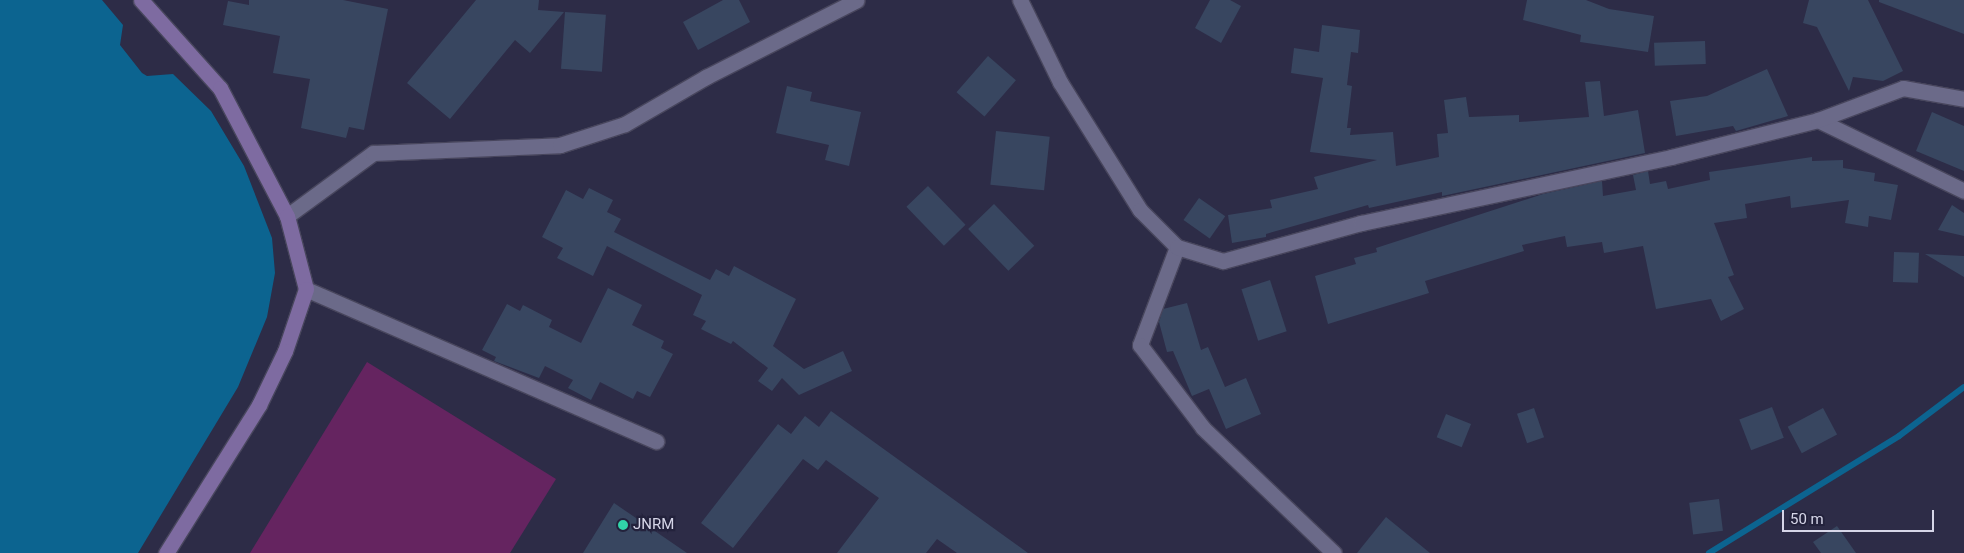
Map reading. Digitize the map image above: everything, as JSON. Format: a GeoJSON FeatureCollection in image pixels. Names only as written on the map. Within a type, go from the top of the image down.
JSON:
{"type":"FeatureCollection","features":[{"type":"Feature","properties":{"kind":"main road"},"geometry":{"type":"LineString","coordinates":[[142,0],[220,88],[287,216],[306,289],[285,351],[259,404],[166,553]]}},
{"type":"Feature","properties":{"kind":"street"},"geometry":{"type":"LineString","coordinates":[[287,216],[373,153],[560,145],[625,124],[706,77],[858,0]]}},
{"type":"Feature","properties":{"kind":"street"},"geometry":{"type":"LineString","coordinates":[[1020,0],[1060,82],[1140,210],[1177,247],[1223,261],[1361,223],[1671,157],[1818,120],[1903,88],[1964,99]]}},
{"type":"Feature","properties":{"kind":"street"},"geometry":{"type":"LineString","coordinates":[[1818,120],[1964,191]]}},
{"type":"Feature","properties":{"kind":"street"},"geometry":{"type":"LineString","coordinates":[[1177,247],[1140,345],[1203,428],[1334,553]]}},
{"type":"Feature","properties":{"kind":"street"},"geometry":{"type":"LineString","coordinates":[[306,289],[656,440]]}},
{"type":"Feature","properties":{"kind":"shaded area"},"geometry":{"type":"Polygon","coordinates":[[[367,362],[556,479],[510,553],[250,553],[367,362]]]}},
{"type":"Feature","properties":{"kind":"water"},"geometry":{"type":"Polygon","coordinates":[[[0,0],[102,0],[123,25],[120,45],[142,73],[147,76],[173,74],[211,111],[244,166],[272,238],[275,273],[267,317],[238,387],[138,553],[0,553],[0,0]]]}},
{"type":"Feature","properties":{"kind":"building"},"geometry":{"type":"Polygon","coordinates":[[[249,0],[343,0],[388,9],[364,130],[349,127],[346,138],[301,128],[310,79],[273,73],[280,36],[223,25],[228,1],[249,5],[249,0]]]}},
{"type":"Feature","properties":{"kind":"building"},"geometry":{"type":"Polygon","coordinates":[[[476,0],[539,0],[538,10],[564,12],[530,53],[515,40],[450,119],[407,83],[476,0]]]}},
{"type":"Feature","properties":{"kind":"building"},"geometry":{"type":"Polygon","coordinates":[[[723,0],[739,0],[750,22],[698,50],[683,22],[723,0]]]}},
{"type":"Feature","properties":{"kind":"building"},"geometry":{"type":"Polygon","coordinates":[[[1210,0],[1230,0],[1241,6],[1221,43],[1195,28],[1210,0]]]}},
{"type":"Feature","properties":{"kind":"building"},"geometry":{"type":"Polygon","coordinates":[[[1527,0],[1586,0],[1609,9],[1654,16],[1648,52],[1580,42],[1581,35],[1523,20],[1527,0]]]}},
{"type":"Feature","properties":{"kind":"building"},"geometry":{"type":"Polygon","coordinates":[[[1809,0],[1868,0],[1903,71],[1883,81],[1853,77],[1849,91],[1817,27],[1803,23],[1809,0]]]}},
{"type":"Feature","properties":{"kind":"building"},"geometry":{"type":"Polygon","coordinates":[[[1879,0],[1964,0],[1964,34],[1879,2],[1879,0]]]}},
{"type":"Feature","properties":{"kind":"building"},"geometry":{"type":"Polygon","coordinates":[[[565,12],[606,15],[602,72],[561,69],[565,12]]]}},
{"type":"Feature","properties":{"kind":"building"},"geometry":{"type":"Polygon","coordinates":[[[1322,25],[1360,30],[1358,53],[1351,52],[1347,85],[1352,86],[1347,128],[1351,128],[1350,135],[1393,132],[1396,166],[1439,157],[1437,134],[1448,133],[1444,100],[1466,97],[1469,117],[1519,115],[1519,122],[1589,117],[1585,82],[1600,81],[1604,116],[1638,110],[1645,153],[1442,196],[1442,192],[1369,208],[1368,205],[1266,234],[1266,237],[1232,243],[1228,215],[1272,208],[1270,200],[1318,189],[1314,177],[1377,160],[1310,152],[1323,78],[1291,73],[1294,48],[1319,52],[1322,25]]]}},
{"type":"Feature","properties":{"kind":"building"},"geometry":{"type":"Polygon","coordinates":[[[1705,41],[1706,64],[1655,66],[1654,43],[1705,41]]]}},
{"type":"Feature","properties":{"kind":"building"},"geometry":{"type":"Polygon","coordinates":[[[988,56],[1016,80],[984,117],[957,92],[988,56]]]}},
{"type":"Feature","properties":{"kind":"building"},"geometry":{"type":"Polygon","coordinates":[[[1767,69],[1788,116],[1736,131],[1733,126],[1676,136],[1670,101],[1707,96],[1767,69]]]}},
{"type":"Feature","properties":{"kind":"building"},"geometry":{"type":"Polygon","coordinates":[[[787,86],[812,92],[810,101],[861,112],[849,166],[825,160],[829,145],[776,133],[787,86]]]}},
{"type":"Feature","properties":{"kind":"building"},"geometry":{"type":"Polygon","coordinates":[[[1932,112],[1964,126],[1964,171],[1916,151],[1932,112]]]}},
{"type":"Feature","properties":{"kind":"building"},"geometry":{"type":"Polygon","coordinates":[[[996,131],[1050,137],[1044,190],[990,185],[996,131]]]}},
{"type":"Feature","properties":{"kind":"building"},"geometry":{"type":"Polygon","coordinates":[[[1812,157],[1812,161],[1843,160],[1843,168],[1875,173],[1874,181],[1898,185],[1891,220],[1869,216],[1868,227],[1845,223],[1849,200],[1791,208],[1790,196],[1745,204],[1747,218],[1714,223],[1734,275],[1728,277],[1744,309],[1721,321],[1711,299],[1656,309],[1643,246],[1604,253],[1602,242],[1567,247],[1565,236],[1522,245],[1524,251],[1425,281],[1429,293],[1328,324],[1315,276],[1356,264],[1354,258],[1377,252],[1376,248],[1543,194],[1602,181],[1603,196],[1636,190],[1633,175],[1648,171],[1650,184],[1666,181],[1668,189],[1710,180],[1709,172],[1812,157]]]}},
{"type":"Feature","properties":{"kind":"building"},"geometry":{"type":"Polygon","coordinates":[[[928,186],[966,225],[944,246],[906,207],[928,186]]]}},
{"type":"Feature","properties":{"kind":"building"},"geometry":{"type":"Polygon","coordinates":[[[589,188],[613,200],[607,212],[621,219],[614,232],[710,280],[716,269],[729,276],[734,266],[796,299],[773,346],[804,369],[843,351],[852,371],[799,395],[782,378],[772,391],[758,381],[768,368],[733,341],[731,344],[701,329],[706,321],[693,315],[702,295],[607,246],[593,276],[557,258],[563,248],[542,237],[566,190],[583,199],[589,188]]]}},
{"type":"Feature","properties":{"kind":"building"},"geometry":{"type":"Polygon","coordinates":[[[1199,198],[1225,216],[1210,238],[1184,220],[1199,198]]]}},
{"type":"Feature","properties":{"kind":"building"},"geometry":{"type":"Polygon","coordinates":[[[994,204],[1034,246],[1008,271],[968,229],[994,204]]]}},
{"type":"Feature","properties":{"kind":"building"},"geometry":{"type":"Polygon","coordinates":[[[1952,205],[1964,213],[1964,236],[1938,230],[1952,205]]]}},
{"type":"Feature","properties":{"kind":"building"},"geometry":{"type":"Polygon","coordinates":[[[1894,252],[1919,253],[1918,283],[1893,282],[1894,252]]]}},
{"type":"Feature","properties":{"kind":"building"},"geometry":{"type":"Polygon","coordinates":[[[1925,254],[1964,256],[1964,277],[1925,254]]]}},
{"type":"Feature","properties":{"kind":"building"},"geometry":{"type":"Polygon","coordinates":[[[1270,280],[1287,331],[1258,341],[1241,289],[1270,280]]]}},
{"type":"Feature","properties":{"kind":"building"},"geometry":{"type":"Polygon","coordinates":[[[608,288],[642,305],[632,325],[664,341],[661,348],[673,354],[650,397],[637,391],[633,399],[600,382],[591,400],[568,388],[573,380],[545,366],[539,378],[494,361],[496,357],[482,350],[507,304],[520,311],[523,305],[552,320],[549,327],[581,343],[608,288]]]}},
{"type":"Feature","properties":{"kind":"building"},"geometry":{"type":"Polygon","coordinates":[[[1187,303],[1201,350],[1208,347],[1225,387],[1246,378],[1261,414],[1226,429],[1209,389],[1192,396],[1173,351],[1167,352],[1159,322],[1163,309],[1187,303]]]}},
{"type":"Feature","properties":{"kind":"building"},"geometry":{"type":"Polygon","coordinates":[[[1772,407],[1784,438],[1751,450],[1739,420],[1772,407]]]}},
{"type":"Feature","properties":{"kind":"building"},"geometry":{"type":"Polygon","coordinates":[[[1534,408],[1544,437],[1527,443],[1517,414],[1534,408]]]}},
{"type":"Feature","properties":{"kind":"building"},"geometry":{"type":"Polygon","coordinates":[[[1823,408],[1837,434],[1802,453],[1788,427],[1823,408]]]}},
{"type":"Feature","properties":{"kind":"building"},"geometry":{"type":"Polygon","coordinates":[[[831,411],[1028,553],[957,553],[937,539],[926,553],[837,553],[879,498],[826,460],[818,470],[803,459],[733,548],[701,523],[778,424],[791,434],[805,416],[819,427],[831,411]]]}},
{"type":"Feature","properties":{"kind":"building"},"geometry":{"type":"Polygon","coordinates":[[[1446,414],[1471,424],[1462,447],[1437,437],[1446,414]]]}},
{"type":"Feature","properties":{"kind":"building"},"geometry":{"type":"Polygon","coordinates":[[[1719,499],[1723,531],[1693,534],[1689,503],[1719,499]]]}},
{"type":"Feature","properties":{"kind":"building","name":"JNRM"},"geometry":{"type":"Polygon","coordinates":[[[614,503],[687,553],[583,553],[614,503]]]}},
{"type":"Feature","properties":{"kind":"building"},"geometry":{"type":"Polygon","coordinates":[[[1386,517],[1430,553],[1357,553],[1386,517]]]}},
{"type":"Feature","properties":{"kind":"building"},"geometry":{"type":"Polygon","coordinates":[[[1837,526],[1856,553],[1821,553],[1813,542],[1837,526]]]}},
{"type":"Feature","properties":{"kind":"waterway"},"geometry":{"type":"LineString","coordinates":[[1709,553],[1899,436],[1964,387]]}},
{"type":"Feature","properties":{"kind":"place","name":"JNRM"},"geometry":{"type":"Point","coordinates":[623,525]}}]}
